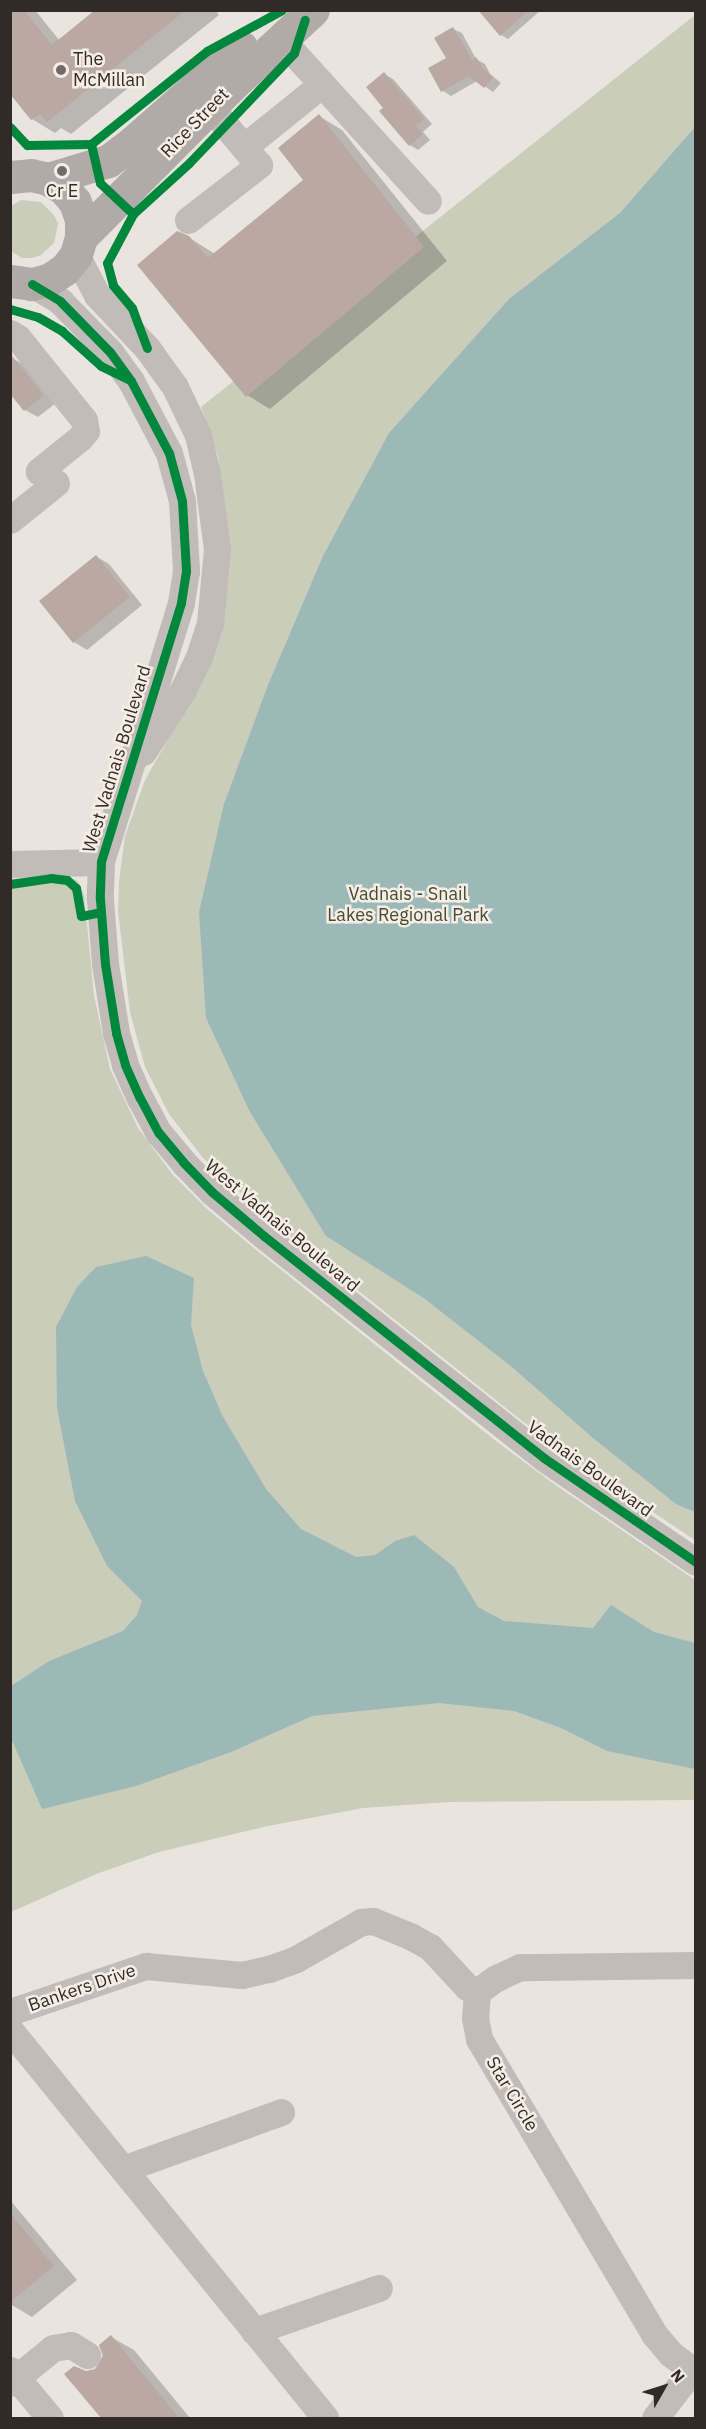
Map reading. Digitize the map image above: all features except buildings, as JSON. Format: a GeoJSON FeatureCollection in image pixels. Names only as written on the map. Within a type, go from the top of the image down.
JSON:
{"type":"FeatureCollection","features":[{"type":"Feature","properties":{"kind":"main road","name":"Rice Street"},"geometry":{"type":"LineString","coordinates":[[25,172],[94,166],[119,154],[284,25],[313,10]]}},
{"type":"Feature","properties":{"kind":"main road","name":"Rice Street"},"geometry":{"type":"LineString","coordinates":[[17,283],[57,274],[78,246],[284,25]]}},
{"type":"Feature","properties":{"kind":"main road"},"geometry":{"type":"LineString","coordinates":[[25,172],[63,188],[75,202],[81,219],[78,246]]}},
{"type":"Feature","properties":{"kind":"street"},"geometry":{"type":"LineString","coordinates":[[284,25],[322,84],[428,201]]}},
{"type":"Feature","properties":{"kind":"street"},"geometry":{"type":"LineString","coordinates":[[244,147],[322,84]]}},
{"type":"Feature","properties":{"kind":"street"},"geometry":{"type":"LineString","coordinates":[[188,220],[259,165],[210,107]]}},
{"type":"Feature","properties":{"kind":"street","name":"West Vadnais Boulevard"},"geometry":{"type":"LineString","coordinates":[[78,246],[97,295],[147,348],[180,396],[198,435],[210,495],[217,549],[210,623],[198,659],[183,690],[129,773]]}},
{"type":"Feature","properties":{"kind":"street","name":"West Vadnais Boulevard"},"geometry":{"type":"LineString","coordinates":[[17,283],[60,301],[98,339],[131,381],[169,453],[182,501],[186,571],[181,603],[101,862],[100,899],[105,964],[116,1033],[125,1065],[159,1133],[212,1192],[468,1400]]}},
{"type":"Feature","properties":{"kind":"street"},"geometry":{"type":"LineString","coordinates":[[10,333],[18,338],[84,420],[86,431],[10,520]]}},
{"type":"Feature","properties":{"kind":"street"},"geometry":{"type":"LineString","coordinates":[[11,860],[101,862]]}},
{"type":"Feature","properties":{"kind":"street","name":"Vadnais Boulevard"},"geometry":{"type":"LineString","coordinates":[[468,1400],[606,1502],[696,1562]]}},
{"type":"Feature","properties":{"kind":"street","name":"Bankers Drive"},"geometry":{"type":"LineString","coordinates":[[10,2012],[146,1966],[242,1975],[269,1969],[296,1959],[361,1922],[410,1935],[430,1947],[467,1987],[477,1992]]}},
{"type":"Feature","properties":{"kind":"street"},"geometry":{"type":"LineString","coordinates":[[477,1992],[496,1978],[520,1967],[696,1965]]}},
{"type":"Feature","properties":{"kind":"street","name":"Star Circle"},"geometry":{"type":"LineString","coordinates":[[477,1992],[475,2018],[478,2038],[654,2334],[671,2354],[693,2372]]}},
{"type":"Feature","properties":{"kind":"street","name":"Bankers Drive"},"geometry":{"type":"LineString","coordinates":[[10,2030],[324,2418]]}},
{"type":"Feature","properties":{"kind":"street"},"geometry":{"type":"LineString","coordinates":[[123,2169],[281,2112]]}},
{"type":"Feature","properties":{"kind":"street"},"geometry":{"type":"LineString","coordinates":[[254,2331],[379,2288]]}},
{"type":"Feature","properties":{"kind":"street"},"geometry":{"type":"LineString","coordinates":[[50,2418],[13,2377],[53,2348],[71,2345],[87,2355]]}},
{"type":"Feature","properties":{"kind":"street"},"geometry":{"type":"LineString","coordinates":[[655,2418],[693,2372]]}},
{"type":"Feature","properties":{"kind":"green space","name":"Vadnais - Snail Lakes Regional Park"},"geometry":{"type":"Polygon","coordinates":[[[695,15],[695,1540],[600,1477],[521,1420],[277,1226],[203,1158],[169,1114],[145,1067],[130,1012],[118,911],[125,836],[145,780],[182,715],[228,538],[218,456],[201,407],[695,15]]]}},
{"type":"Feature","properties":{"kind":"green space"},"geometry":{"type":"Polygon","coordinates":[[[21,200],[41,202],[54,215],[58,224],[54,243],[41,255],[32,258],[22,258],[11,251],[11,206],[21,200]]]}},
{"type":"Feature","properties":{"kind":"green space"},"geometry":{"type":"Polygon","coordinates":[[[68,876],[78,881],[84,895],[94,995],[110,1069],[138,1128],[172,1174],[206,1208],[255,1249],[496,1441],[554,1484],[695,1580],[695,1800],[449,1802],[363,1808],[268,1826],[159,1852],[96,1874],[11,1912],[11,879],[68,876]]]}},
{"type":"Feature","properties":{"kind":"water","name":"Vadnais - Snail Lakes Regional Park"},"geometry":{"type":"Polygon","coordinates":[[[695,127],[695,1512],[676,1504],[593,1438],[512,1367],[425,1299],[326,1236],[250,1112],[206,1018],[199,912],[224,804],[268,685],[323,556],[389,433],[509,299],[620,213],[695,127]]]}},
{"type":"Feature","properties":{"kind":"water"},"geometry":{"type":"Polygon","coordinates":[[[146,1256],[194,1278],[191,1325],[203,1371],[222,1415],[266,1489],[301,1529],[356,1557],[375,1555],[395,1541],[414,1535],[454,1567],[478,1607],[504,1621],[593,1628],[611,1605],[654,1632],[695,1643],[695,1769],[607,1751],[561,1728],[514,1711],[439,1703],[312,1716],[231,1752],[136,1786],[42,1809],[11,1738],[11,1686],[49,1661],[123,1631],[137,1615],[142,1601],[107,1566],[75,1501],[57,1408],[56,1327],[77,1287],[96,1267],[146,1256]]]}},
{"type":"Feature","properties":{"kind":"cycle path"},"geometry":{"type":"LineString","coordinates":[[10,127],[27,145],[91,144],[207,51],[282,10]]}},
{"type":"Feature","properties":{"kind":"cycle path"},"geometry":{"type":"LineString","coordinates":[[147,348],[132,308],[113,285],[107,263],[133,214],[189,163],[294,53],[305,20]]}},
{"type":"Feature","properties":{"kind":"cycle path"},"geometry":{"type":"LineString","coordinates":[[91,144],[100,183],[133,214]]}},
{"type":"Feature","properties":{"kind":"cycle path"},"geometry":{"type":"LineString","coordinates":[[32,284],[60,301],[110,352],[131,381],[169,453],[182,501],[186,571],[181,603],[101,862],[100,899],[105,964],[116,1033],[125,1065],[140,1098],[159,1133],[183,1162],[212,1192],[264,1236],[544,1458],[696,1562]]}},
{"type":"Feature","properties":{"kind":"cycle path"},"geometry":{"type":"LineString","coordinates":[[10,309],[38,317],[62,331],[101,366],[130,380]]}},
{"type":"Feature","properties":{"kind":"cycle path"},"geometry":{"type":"LineString","coordinates":[[10,884],[51,878],[67,880],[76,888],[81,916],[101,912]]}},
{"type":"Feature","properties":{"kind":"place","name":"The McMillan"},"geometry":{"type":"Point","coordinates":[61,70]}},
{"type":"Feature","properties":{"kind":"place","name":"Cr E"},"geometry":{"type":"Point","coordinates":[62,171]}}]}
